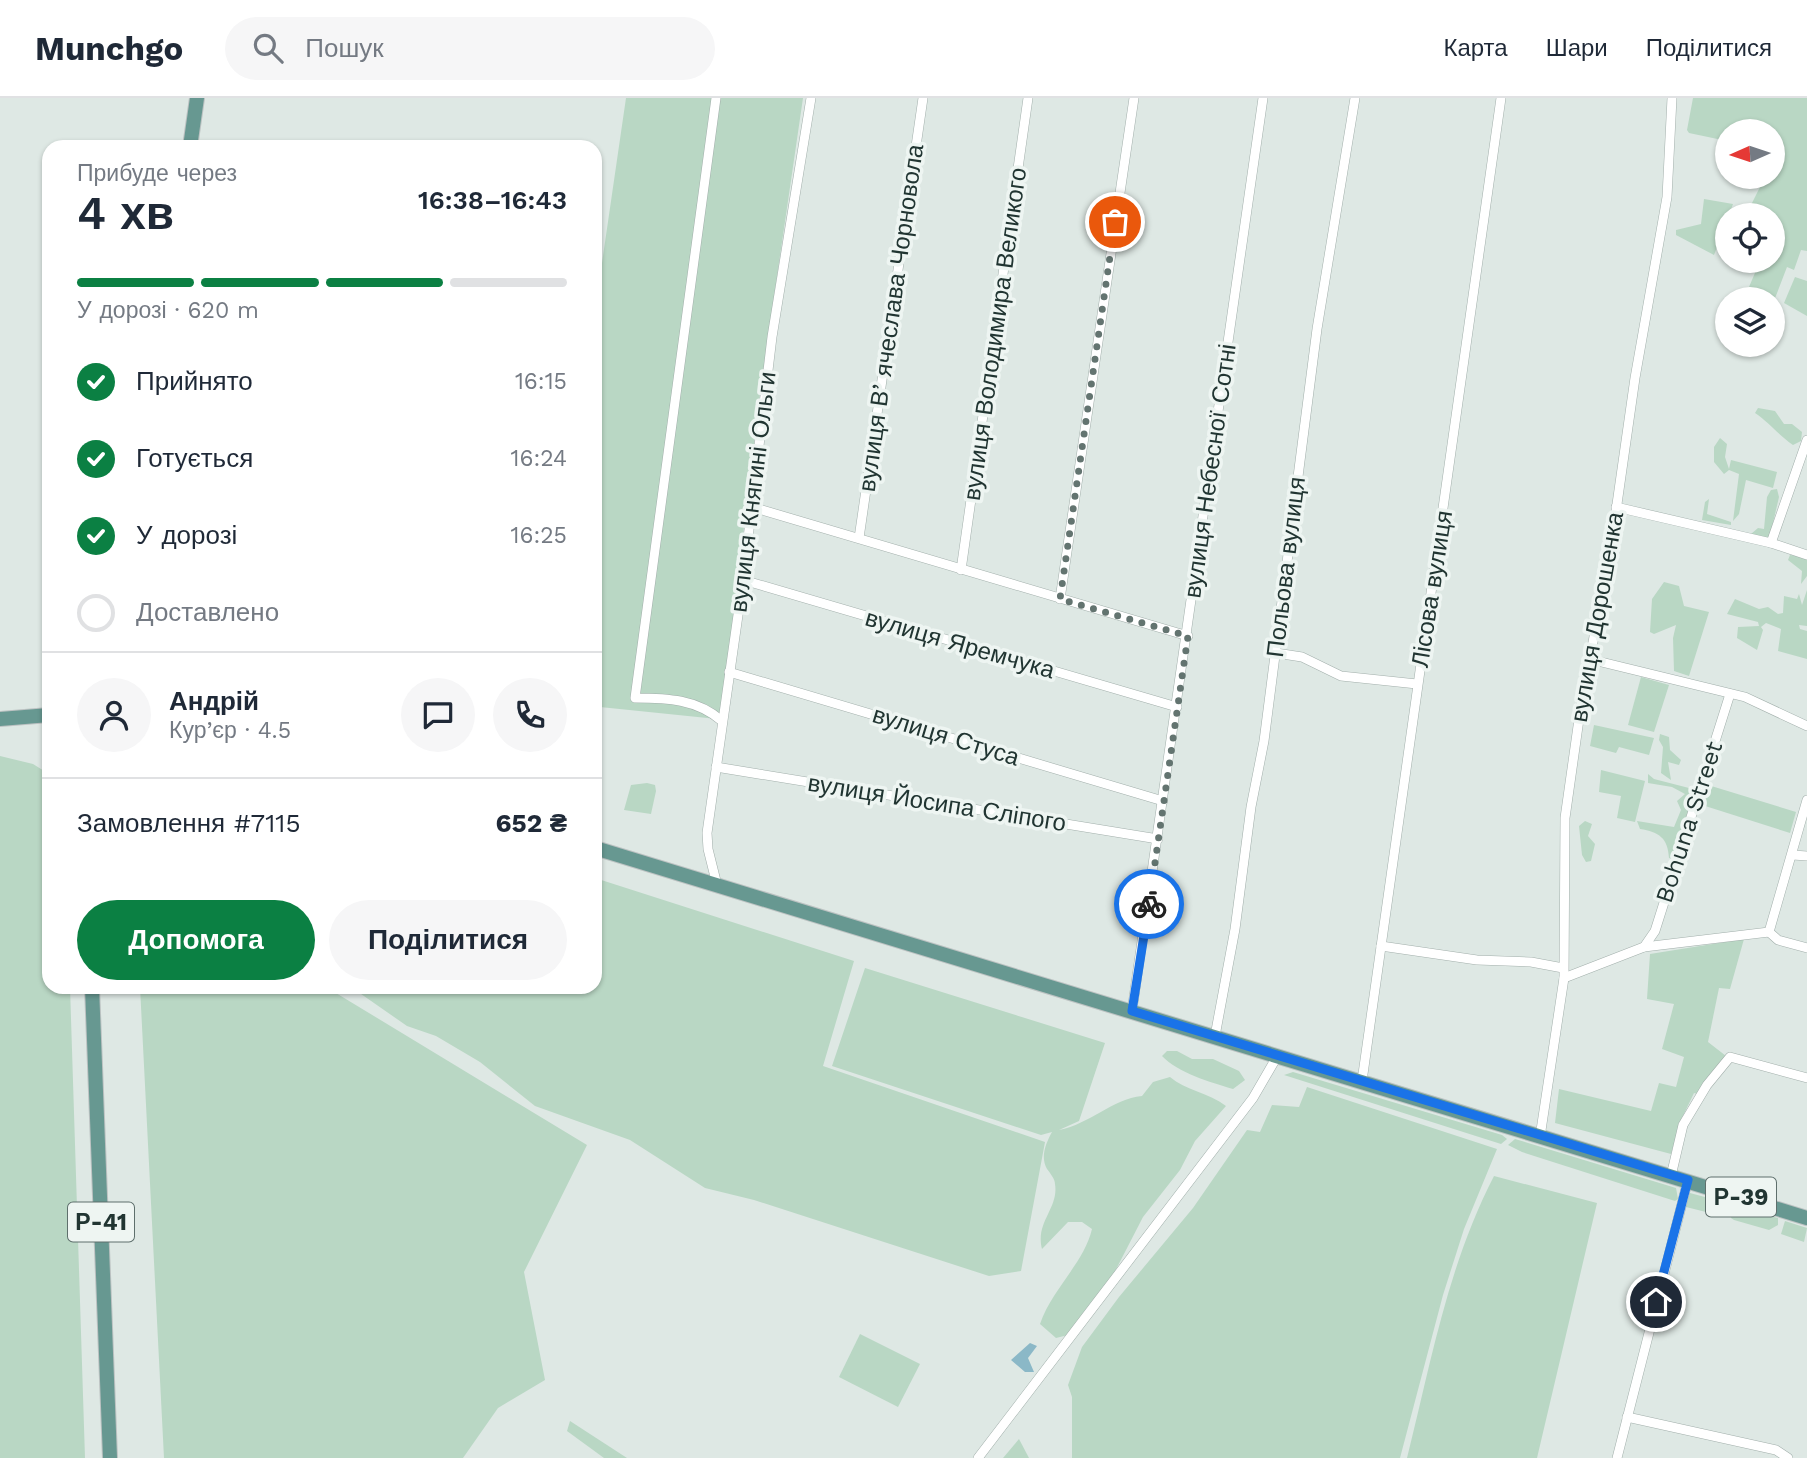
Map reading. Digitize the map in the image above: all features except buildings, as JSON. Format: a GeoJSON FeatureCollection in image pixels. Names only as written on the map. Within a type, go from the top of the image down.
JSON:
{"type":"FeatureCollection","features":[{"type":"Feature","properties":{"kind":"main road"},"geometry":{"type":"LineString","coordinates":[[191,140],[197,98]]}},
{"type":"Feature","properties":{"kind":"main road"},"geometry":{"type":"LineString","coordinates":[[0,719],[42,716]]}},
{"type":"Feature","properties":{"kind":"main road","name":"Р-39"},"geometry":{"type":"LineString","coordinates":[[602,850],[1807,1218]]}},
{"type":"Feature","properties":{"kind":"main road","name":"Р-41"},"geometry":{"type":"LineString","coordinates":[[92,994],[110,1458]]}},
{"type":"Feature","properties":{"kind":"street"},"geometry":{"type":"LineString","coordinates":[[716,98],[635,698],[689,702],[708,709],[722,720]]}},
{"type":"Feature","properties":{"kind":"street","name":"вулиця Княгині Ольги"},"geometry":{"type":"LineString","coordinates":[[718,885],[708,849],[707,833],[743,580],[772,337],[811,98]]}},
{"type":"Feature","properties":{"kind":"street","name":"вулиця Вʼячеслава Чорновола"},"geometry":{"type":"LineString","coordinates":[[859,538],[923,98]]}},
{"type":"Feature","properties":{"kind":"street","name":"вулиця Володимира Великого"},"geometry":{"type":"LineString","coordinates":[[961,570],[1028,98]]}},
{"type":"Feature","properties":{"kind":"street"},"geometry":{"type":"LineString","coordinates":[[1060,599],[1133,98]]}},
{"type":"Feature","properties":{"kind":"street","name":"вулиця Небесної Сотні"},"geometry":{"type":"LineString","coordinates":[[1132,1011],[1188,636],[1263,98]]}},
{"type":"Feature","properties":{"kind":"street","name":"Польова вулиця"},"geometry":{"type":"LineString","coordinates":[[1215,1036],[1235,929],[1276,653],[1317,329],[1355,98]]}},
{"type":"Feature","properties":{"kind":"street","name":"Лісова вулиця"},"geometry":{"type":"LineString","coordinates":[[1362,1081],[1501,98]]}},
{"type":"Feature","properties":{"kind":"street","name":"вулиця Дорошенка"},"geometry":{"type":"LineString","coordinates":[[1540,1137],[1563,973],[1566,818],[1653,264],[1667,197],[1672,98]]}},
{"type":"Feature","properties":{"kind":"street"},"geometry":{"type":"LineString","coordinates":[[1771,543],[1807,440]]}},
{"type":"Feature","properties":{"kind":"street"},"geometry":{"type":"LineString","coordinates":[[752,507],[1188,636]]}},
{"type":"Feature","properties":{"kind":"street"},"geometry":{"type":"LineString","coordinates":[[1616,507],[1771,543],[1807,555]]}},
{"type":"Feature","properties":{"kind":"street","name":"вулиця Яремчука"},"geometry":{"type":"LineString","coordinates":[[743,580],[1177,707]]}},
{"type":"Feature","properties":{"kind":"street"},"geometry":{"type":"LineString","coordinates":[[1276,653],[1301,657],[1340,676],[1418,684]]}},
{"type":"Feature","properties":{"kind":"street"},"geometry":{"type":"LineString","coordinates":[[1589,659],[1707,685],[1745,697],[1807,726]]}},
{"type":"Feature","properties":{"kind":"street","name":"вулиця Стуса"},"geometry":{"type":"LineString","coordinates":[[729,671],[1163,801]]}},
{"type":"Feature","properties":{"kind":"street","name":"Bohuna Street"},"geometry":{"type":"LineString","coordinates":[[1644,947],[1654,931],[1730,694]]}},
{"type":"Feature","properties":{"kind":"street","name":"вулиця Йосипа Сліпого"},"geometry":{"type":"LineString","coordinates":[[716,767],[1158,839]]}},
{"type":"Feature","properties":{"kind":"street"},"geometry":{"type":"LineString","coordinates":[[1769,932],[1807,800]]}},
{"type":"Feature","properties":{"kind":"street"},"geometry":{"type":"LineString","coordinates":[[1793,855],[1807,856]]}},
{"type":"Feature","properties":{"kind":"street"},"geometry":{"type":"LineString","coordinates":[[1381,946],[1477,960],[1531,962],[1563,973],[1644,947],[1769,932],[1778,940],[1807,948]]}},
{"type":"Feature","properties":{"kind":"street"},"geometry":{"type":"LineString","coordinates":[[978,1458],[1123,1272],[1253,1098],[1278,1055]]}},
{"type":"Feature","properties":{"kind":"street"},"geometry":{"type":"LineString","coordinates":[[1617,1458],[1678,1177],[1676,1157],[1684,1125],[1694,1105],[1730,1057],[1807,1078]]}},
{"type":"Feature","properties":{"kind":"street"},"geometry":{"type":"LineString","coordinates":[[1627,1417],[1776,1450],[1788,1458]]}},
{"type":"Feature","properties":{"kind":"green space"},"geometry":{"type":"Polygon","coordinates":[[[626,98],[803,98],[760,393],[722,712],[717,719],[602,707],[602,263],[626,98]]]}},
{"type":"Feature","properties":{"kind":"green space"},"geometry":{"type":"Polygon","coordinates":[[[1693,98],[1807,98],[1807,251],[1801,250],[1794,270],[1787,267],[1785,272],[1785,203],[1752,203],[1759,189],[1785,189],[1785,119],[1715,119],[1715,138],[1689,133],[1687,130],[1693,98]]]}},
{"type":"Feature","properties":{"kind":"green space"},"geometry":{"type":"Polygon","coordinates":[[[1704,199],[1727,203],[1715,203],[1714,255],[1676,235],[1676,230],[1701,224],[1704,199]]]}},
{"type":"Feature","properties":{"kind":"green space"},"geometry":{"type":"Polygon","coordinates":[[[1755,273],[1785,273],[1779,287],[1749,287],[1755,273]]]}},
{"type":"Feature","properties":{"kind":"green space"},"geometry":{"type":"Polygon","coordinates":[[[1795,277],[1807,281],[1807,316],[1785,304],[1795,277]]]}},
{"type":"Feature","properties":{"kind":"green space"},"geometry":{"type":"Polygon","coordinates":[[[1758,408],[1775,411],[1784,424],[1792,424],[1802,432],[1801,441],[1793,445],[1787,441],[1755,413],[1758,408]]]}},
{"type":"Feature","properties":{"kind":"green space"},"geometry":{"type":"Polygon","coordinates":[[[1720,438],[1727,444],[1725,457],[1729,469],[1731,460],[1777,472],[1773,488],[1746,480],[1739,514],[1733,521],[1739,474],[1729,470],[1724,474],[1714,462],[1714,447],[1720,438]]]}},
{"type":"Feature","properties":{"kind":"green space"},"geometry":{"type":"Polygon","coordinates":[[[1777,489],[1779,497],[1770,536],[1764,539],[1751,534],[1758,528],[1764,529],[1767,497],[1771,490],[1777,489]]]}},
{"type":"Feature","properties":{"kind":"green space"},"geometry":{"type":"Polygon","coordinates":[[[1709,499],[1707,514],[1731,522],[1731,525],[1702,520],[1705,502],[1709,499]]]}},
{"type":"Feature","properties":{"kind":"green space"},"geometry":{"type":"Polygon","coordinates":[[[1790,555],[1807,557],[1807,576],[1801,584],[1802,571],[1788,560],[1790,555]]]}},
{"type":"Feature","properties":{"kind":"green space"},"geometry":{"type":"Polygon","coordinates":[[[1664,582],[1679,586],[1684,606],[1709,612],[1689,676],[1674,671],[1673,638],[1676,625],[1654,634],[1650,632],[1652,599],[1664,582]]]}},
{"type":"Feature","properties":{"kind":"green space"},"geometry":{"type":"Polygon","coordinates":[[[1807,590],[1807,626],[1799,625],[1800,629],[1807,631],[1807,659],[1778,651],[1781,629],[1766,623],[1761,627],[1763,630],[1757,650],[1737,638],[1738,627],[1759,626],[1758,622],[1727,614],[1735,599],[1759,609],[1768,607],[1778,614],[1783,613],[1784,596],[1797,599],[1799,594],[1802,605],[1807,590]]]}},
{"type":"Feature","properties":{"kind":"green space"},"geometry":{"type":"Polygon","coordinates":[[[1641,677],[1669,685],[1654,732],[1628,725],[1641,677]]]}},
{"type":"Feature","properties":{"kind":"green space"},"geometry":{"type":"Polygon","coordinates":[[[1594,725],[1654,738],[1649,755],[1619,747],[1616,753],[1590,746],[1594,725]]]}},
{"type":"Feature","properties":{"kind":"green space"},"geometry":{"type":"Polygon","coordinates":[[[1660,734],[1669,737],[1670,750],[1681,760],[1679,765],[1668,762],[1671,780],[1661,773],[1663,747],[1659,740],[1660,734]]]}},
{"type":"Feature","properties":{"kind":"green space"},"geometry":{"type":"Polygon","coordinates":[[[0,756],[33,764],[42,770],[42,994],[70,994],[85,1458],[0,1458],[0,756]]]}},
{"type":"Feature","properties":{"kind":"green space"},"geometry":{"type":"Polygon","coordinates":[[[1601,770],[1645,781],[1635,822],[1617,818],[1621,796],[1599,792],[1601,770]]]}},
{"type":"Feature","properties":{"kind":"green space"},"geometry":{"type":"Polygon","coordinates":[[[1648,774],[1654,779],[1689,788],[1693,793],[1684,831],[1673,859],[1669,858],[1667,845],[1661,837],[1640,829],[1637,821],[1674,827],[1681,810],[1677,801],[1685,794],[1672,787],[1648,783],[1648,774]]]}},
{"type":"Feature","properties":{"kind":"green space"},"geometry":{"type":"Polygon","coordinates":[[[631,785],[655,785],[656,791],[651,814],[624,810],[631,785]]]}},
{"type":"Feature","properties":{"kind":"green space"},"geometry":{"type":"Polygon","coordinates":[[[1708,785],[1796,812],[1790,833],[1702,805],[1708,785]]]}},
{"type":"Feature","properties":{"kind":"green space"},"geometry":{"type":"Polygon","coordinates":[[[1585,821],[1592,824],[1588,836],[1595,844],[1591,861],[1586,862],[1582,855],[1579,826],[1585,821]]]}},
{"type":"Feature","properties":{"kind":"green space"},"geometry":{"type":"Polygon","coordinates":[[[602,880],[854,961],[823,1066],[1045,1142],[1021,1271],[989,1276],[754,1200],[705,1188],[630,1140],[535,1106],[480,1062],[436,1036],[407,1026],[361,994],[602,994],[602,880]]]}},
{"type":"Feature","properties":{"kind":"green space"},"geometry":{"type":"Polygon","coordinates":[[[1744,939],[1730,989],[1719,988],[1708,1042],[1726,1056],[1697,1094],[1694,1093],[1681,1120],[1671,1154],[1555,1123],[1559,1089],[1651,1111],[1659,1083],[1676,1087],[1684,1057],[1662,1049],[1674,1004],[1647,999],[1650,954],[1744,939]]]}},
{"type":"Feature","properties":{"kind":"green space"},"geometry":{"type":"Polygon","coordinates":[[[865,968],[1105,1043],[1079,1121],[1059,1130],[1081,1123],[1121,1102],[1142,1096],[1153,1082],[1170,1077],[1226,1106],[1195,1141],[1180,1170],[1143,1217],[1109,1283],[1068,1335],[1056,1338],[1040,1324],[1052,1299],[1082,1253],[1092,1229],[1082,1222],[1068,1222],[1042,1249],[1042,1231],[1055,1193],[1054,1180],[1044,1160],[1046,1145],[1052,1132],[1041,1135],[832,1066],[865,968]]]}},
{"type":"Feature","properties":{"kind":"green space"},"geometry":{"type":"Polygon","coordinates":[[[140,994],[338,994],[587,1145],[524,1272],[545,1380],[498,1408],[463,1458],[164,1458],[140,994]]]}},
{"type":"Feature","properties":{"kind":"green space"},"geometry":{"type":"Polygon","coordinates":[[[1167,1051],[1177,1051],[1192,1059],[1213,1059],[1239,1071],[1245,1080],[1233,1089],[1205,1080],[1169,1062],[1162,1056],[1167,1051]]]}},
{"type":"Feature","properties":{"kind":"green space"},"geometry":{"type":"Polygon","coordinates":[[[1293,1072],[1502,1135],[1507,1139],[1501,1144],[1284,1075],[1293,1072]]]}},
{"type":"Feature","properties":{"kind":"green space"},"geometry":{"type":"Polygon","coordinates":[[[1307,1087],[1497,1149],[1464,1229],[1443,1295],[1400,1458],[1072,1458],[1072,1397],[1068,1385],[1082,1347],[1119,1297],[1193,1208],[1247,1130],[1260,1132],[1272,1105],[1299,1107],[1307,1087]]]}},
{"type":"Feature","properties":{"kind":"green space"},"geometry":{"type":"Polygon","coordinates":[[[1515,1139],[1676,1188],[1678,1199],[1675,1201],[1522,1152],[1508,1145],[1515,1139]]]}},
{"type":"Feature","properties":{"kind":"green space"},"geometry":{"type":"Polygon","coordinates":[[[1494,1176],[1597,1203],[1537,1458],[1407,1458],[1442,1314],[1464,1244],[1494,1176]]]}},
{"type":"Feature","properties":{"kind":"green space"},"geometry":{"type":"Polygon","coordinates":[[[1690,1193],[1727,1203],[1727,1214],[1722,1216],[1686,1207],[1690,1193]]]}},
{"type":"Feature","properties":{"kind":"green space"},"geometry":{"type":"Polygon","coordinates":[[[1735,1206],[1778,1218],[1778,1225],[1769,1230],[1734,1220],[1731,1218],[1735,1206]]]}},
{"type":"Feature","properties":{"kind":"green space"},"geometry":{"type":"Polygon","coordinates":[[[1785,1221],[1807,1228],[1804,1242],[1781,1234],[1785,1221]]]}},
{"type":"Feature","properties":{"kind":"green space"},"geometry":{"type":"Polygon","coordinates":[[[860,1334],[920,1364],[898,1407],[839,1377],[860,1334]]]}},
{"type":"Feature","properties":{"kind":"green space"},"geometry":{"type":"Polygon","coordinates":[[[570,1421],[627,1458],[604,1458],[567,1431],[570,1421]]]}},
{"type":"Feature","properties":{"kind":"green space"},"geometry":{"type":"Polygon","coordinates":[[[1019,1439],[1029,1458],[1003,1458],[1019,1439]]]}},
{"type":"Feature","properties":{"kind":"water"},"geometry":{"type":"Polygon","coordinates":[[[1030,1343],[1037,1346],[1028,1358],[1034,1372],[1025,1372],[1011,1360],[1030,1343]]]}},
{"type":"Feature","properties":{"kind":"way so far"},"geometry":{"type":"LineString","coordinates":[[1115,222],[1060,599],[1188,636],[1149,904]]}},
{"type":"Feature","properties":{"kind":"route"},"geometry":{"type":"LineString","coordinates":[[1149,904],[1132,1011],[1688,1180],[1656,1302]]}}]}
